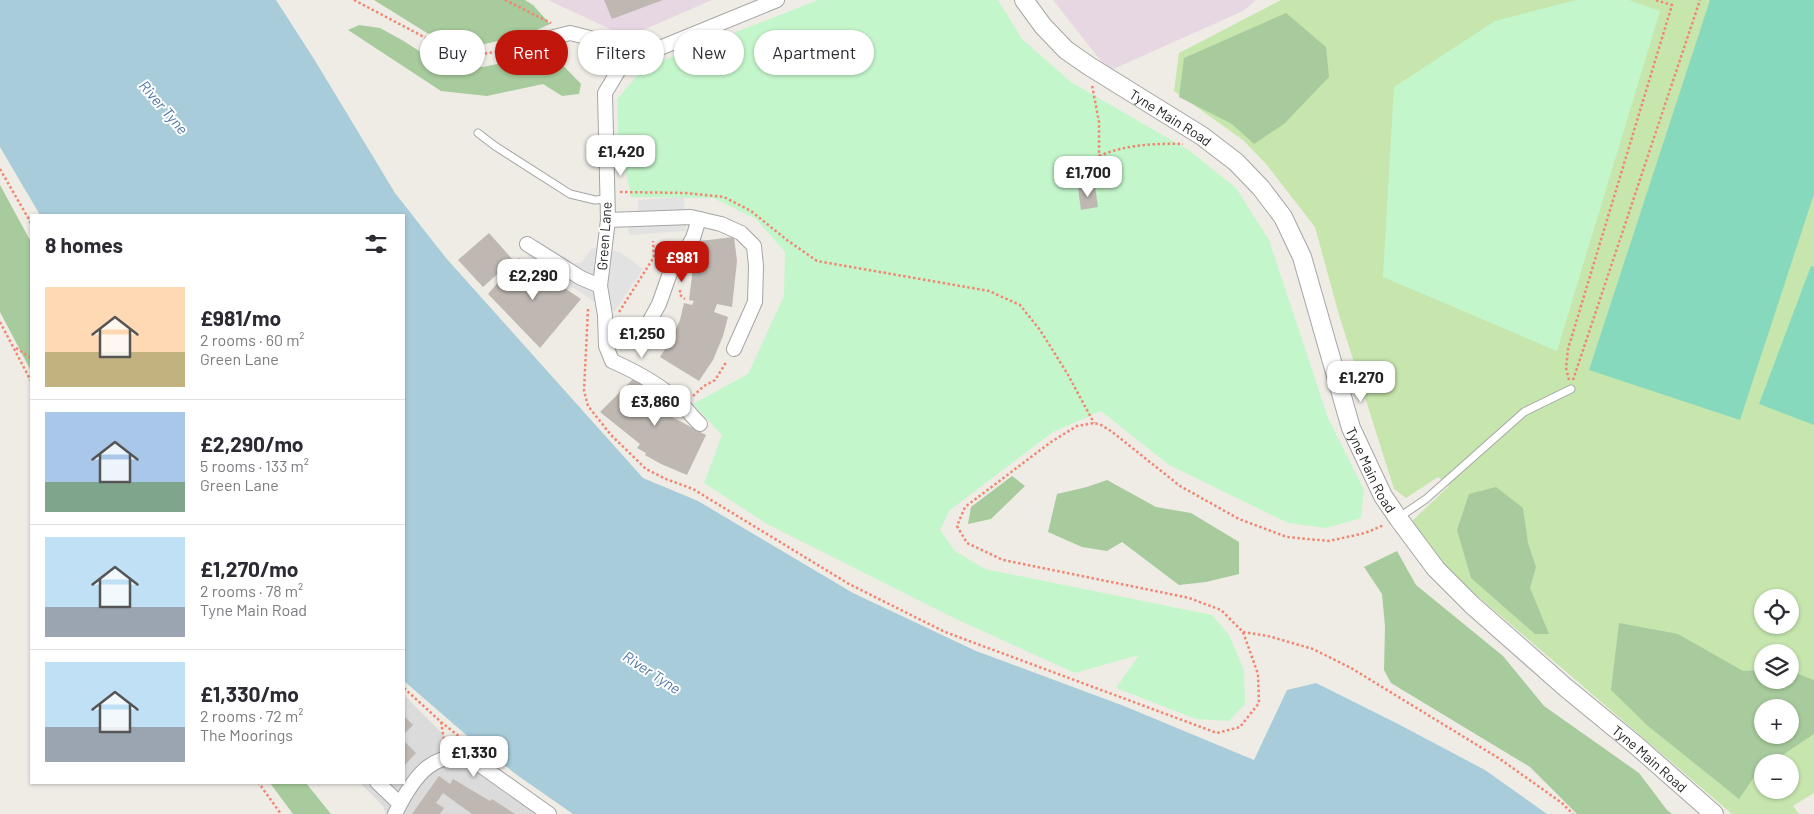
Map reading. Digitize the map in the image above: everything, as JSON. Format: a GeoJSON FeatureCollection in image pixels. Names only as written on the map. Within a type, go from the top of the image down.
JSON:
{"type":"FeatureCollection","features":[{"type":"Feature","properties":{"kind":"street"},"geometry":{"type":"LineString","coordinates":[[664,45],[762,3],[778,0]]}},
{"type":"Feature","properties":{"kind":"street","name":"Tyne Main Road"},"geometry":{"type":"LineString","coordinates":[[1024,0],[1043,26],[1066,50],[1202,136],[1236,162],[1255,182],[1283,217],[1302,257],[1351,428],[1383,496],[1398,518],[1436,569],[1472,606],[1714,814]]}},
{"type":"Feature","properties":{"kind":"street"},"geometry":{"type":"LineString","coordinates":[[570,33],[578,35]]}},
{"type":"Feature","properties":{"kind":"street","name":"Green Lane"},"geometry":{"type":"LineString","coordinates":[[527,244],[581,278],[600,286],[608,220],[605,93],[616,75]]}},
{"type":"Feature","properties":{"kind":"street"},"geometry":{"type":"LineString","coordinates":[[641,336],[659,304],[670,273],[683,256],[693,238],[700,219]]}},
{"type":"Feature","properties":{"kind":"street"},"geometry":{"type":"LineString","coordinates":[[608,220],[700,219],[720,224],[741,233],[754,246],[756,266],[755,302],[734,349]]}},
{"type":"Feature","properties":{"kind":"street"},"geometry":{"type":"LineString","coordinates":[[600,286],[606,346],[612,360],[644,376],[665,390],[683,405],[700,424]]}},
{"type":"Feature","properties":{"kind":"street"},"geometry":{"type":"LineString","coordinates":[[378,784],[397,809],[419,774],[434,762],[446,758],[462,758],[475,763],[549,814]]}},
{"type":"Feature","properties":{"kind":"lane"},"geometry":{"type":"LineString","coordinates":[[478,134],[570,194],[595,200],[607,193]]}},
{"type":"Feature","properties":{"kind":"lane"},"geometry":{"type":"LineString","coordinates":[[1398,518],[1426,499],[1524,412],[1570,389]]}},
{"type":"Feature","properties":{"kind":"path"},"geometry":{"type":"LineString","coordinates":[[354,0],[462,57],[495,52]]}},
{"type":"Feature","properties":{"kind":"path"},"geometry":{"type":"LineString","coordinates":[[505,0],[570,33]]}},
{"type":"Feature","properties":{"kind":"path"},"geometry":{"type":"LineString","coordinates":[[1570,389],[1566,368],[1568,349],[1672,5],[1655,0]]}},
{"type":"Feature","properties":{"kind":"path"},"geometry":{"type":"LineString","coordinates":[[1570,389],[1700,0]]}},
{"type":"Feature","properties":{"kind":"path"},"geometry":{"type":"LineString","coordinates":[[1086,185],[1099,156],[1099,122],[1093,98],[1089,66]]}},
{"type":"Feature","properties":{"kind":"path"},"geometry":{"type":"LineString","coordinates":[[1099,156],[1115,149],[1167,143],[1188,144],[1202,136]]}},
{"type":"Feature","properties":{"kind":"path"},"geometry":{"type":"LineString","coordinates":[[0,169],[30,221]]}},
{"type":"Feature","properties":{"kind":"path"},"geometry":{"type":"LineString","coordinates":[[607,193],[686,193],[724,196],[752,211],[787,240],[817,261],[989,291],[1020,305],[1040,330],[1067,373],[1094,423]]}},
{"type":"Feature","properties":{"kind":"path"},"geometry":{"type":"LineString","coordinates":[[605,322],[616,316],[654,257],[653,241]]}},
{"type":"Feature","properties":{"kind":"path"},"geometry":{"type":"LineString","coordinates":[[600,286],[592,296],[588,308],[584,391],[588,406],[611,435],[646,469],[693,489],[849,584],[946,632],[1217,732],[1240,727],[1259,703],[1258,674],[1243,632],[1221,610],[1189,598],[1003,560],[967,543],[956,526],[965,507],[1051,442],[1077,426],[1094,423],[1111,431],[1180,486],[1240,519],[1287,537],[1329,541],[1365,533],[1398,518]]}},
{"type":"Feature","properties":{"kind":"path"},"geometry":{"type":"LineString","coordinates":[[0,322],[30,379]]}},
{"type":"Feature","properties":{"kind":"path"},"geometry":{"type":"LineString","coordinates":[[14,347],[30,357]]}},
{"type":"Feature","properties":{"kind":"path"},"geometry":{"type":"LineString","coordinates":[[704,386],[715,380],[734,349]]}},
{"type":"Feature","properties":{"kind":"path"},"geometry":{"type":"LineString","coordinates":[[1243,632],[1268,636],[1313,648],[1351,668],[1500,759],[1562,803],[1573,814]]}},
{"type":"Feature","properties":{"kind":"path"},"geometry":{"type":"LineString","coordinates":[[441,722],[446,758]]}},
{"type":"Feature","properties":{"kind":"path"},"geometry":{"type":"LineString","coordinates":[[259,784],[281,814]]}},
{"type":"Feature","properties":{"kind":"shaded area"},"geometry":{"type":"Polygon","coordinates":[[[548,0],[712,0],[643,30],[612,30],[548,0]]]}},
{"type":"Feature","properties":{"kind":"shaded area"},"geometry":{"type":"Polygon","coordinates":[[[1053,0],[1256,0],[1243,11],[1109,71],[1053,0]]]}},
{"type":"Feature","properties":{"kind":"shaded area"},"geometry":{"type":"Polygon","coordinates":[[[684,197],[686,231],[629,235],[627,212],[638,212],[638,200],[684,197]]]}},
{"type":"Feature","properties":{"kind":"shaded area"},"geometry":{"type":"Polygon","coordinates":[[[537,240],[574,263],[581,263],[592,248],[620,252],[643,269],[615,311],[596,303],[527,256],[537,240]]]}},
{"type":"Feature","properties":{"kind":"shaded area"},"geometry":{"type":"Polygon","coordinates":[[[405,696],[489,780],[536,814],[386,814],[383,806],[361,784],[405,784],[405,696]]]}},
{"type":"Feature","properties":{"kind":"green space"},"geometry":{"type":"Polygon","coordinates":[[[374,0],[525,0],[533,5],[550,24],[537,30],[495,30],[495,42],[485,44],[485,30],[422,30],[374,0]]]}},
{"type":"Feature","properties":{"kind":"green space"},"geometry":{"type":"Polygon","coordinates":[[[818,0],[998,0],[1022,39],[1071,82],[1190,151],[1236,188],[1269,240],[1328,418],[1364,490],[1361,518],[1326,528],[1288,523],[1169,465],[1101,411],[1053,432],[950,510],[940,530],[955,551],[985,569],[1212,615],[1229,635],[1244,670],[1245,704],[1229,721],[1196,719],[1116,688],[1139,655],[1075,673],[956,619],[767,524],[704,483],[722,435],[693,404],[748,374],[784,296],[785,252],[756,219],[713,198],[631,197],[618,134],[617,99],[638,75],[664,75],[664,60],[674,56],[674,75],[744,75],[744,30],[741,30],[818,0]]]}},
{"type":"Feature","properties":{"kind":"green space"},"geometry":{"type":"Polygon","coordinates":[[[1281,0],[1814,0],[1814,793],[1793,806],[1799,814],[1732,814],[1453,575],[1412,521],[1449,486],[1438,477],[1406,498],[1394,489],[1339,315],[1315,227],[1267,165],[1243,140],[1174,91],[1179,53],[1281,0]]]}},
{"type":"Feature","properties":{"kind":"green space"},"geometry":{"type":"Polygon","coordinates":[[[1576,0],[1629,0],[1660,11],[1557,351],[1383,277],[1394,87],[1495,21],[1576,0]]]}},
{"type":"Feature","properties":{"kind":"green space"},"geometry":{"type":"Polygon","coordinates":[[[1710,0],[1814,0],[1814,194],[1740,420],[1589,370],[1710,0]]]}},
{"type":"Feature","properties":{"kind":"green space"},"geometry":{"type":"Polygon","coordinates":[[[1286,13],[1326,47],[1329,77],[1284,124],[1254,144],[1232,124],[1179,97],[1184,58],[1286,13]]]}},
{"type":"Feature","properties":{"kind":"green space"},"geometry":{"type":"Polygon","coordinates":[[[359,25],[380,28],[402,40],[420,52],[420,75],[485,75],[485,67],[495,64],[495,75],[568,75],[568,71],[581,84],[579,94],[562,96],[543,84],[487,96],[441,91],[348,30],[359,25]]]}},
{"type":"Feature","properties":{"kind":"green space"},"geometry":{"type":"Polygon","coordinates":[[[0,185],[30,240],[30,369],[0,312],[0,185]]]}},
{"type":"Feature","properties":{"kind":"green space"},"geometry":{"type":"Polygon","coordinates":[[[1811,266],[1814,267],[1814,425],[1759,404],[1811,266]]]}},
{"type":"Feature","properties":{"kind":"green space"},"geometry":{"type":"Polygon","coordinates":[[[1012,476],[1025,486],[991,519],[968,524],[971,507],[1012,476]]]}},
{"type":"Feature","properties":{"kind":"green space"},"geometry":{"type":"Polygon","coordinates":[[[1107,480],[1156,507],[1191,513],[1239,542],[1239,574],[1206,582],[1179,585],[1122,542],[1107,551],[1082,547],[1048,532],[1057,494],[1107,480]]]}},
{"type":"Feature","properties":{"kind":"green space"},"geometry":{"type":"Polygon","coordinates":[[[1496,487],[1523,508],[1528,543],[1536,567],[1530,588],[1549,634],[1535,634],[1471,578],[1457,530],[1469,494],[1496,487]]]}},
{"type":"Feature","properties":{"kind":"green space"},"geometry":{"type":"Polygon","coordinates":[[[1397,551],[1416,585],[1503,656],[1544,706],[1639,773],[1672,814],[1577,814],[1530,767],[1391,683],[1384,670],[1385,626],[1382,594],[1364,567],[1397,551]]]}},
{"type":"Feature","properties":{"kind":"green space"},"geometry":{"type":"Polygon","coordinates":[[[1619,623],[1678,634],[1743,671],[1754,670],[1754,689],[1799,689],[1799,674],[1814,680],[1814,734],[1799,744],[1784,754],[1754,754],[1754,777],[1739,799],[1648,726],[1611,690],[1619,623]]]}},
{"type":"Feature","properties":{"kind":"green space"},"geometry":{"type":"Polygon","coordinates":[[[271,784],[307,784],[331,814],[293,814],[271,784]]]}},
{"type":"Feature","properties":{"kind":"water","name":"River Tyne"},"geometry":{"type":"Polygon","coordinates":[[[0,0],[276,0],[395,193],[446,258],[643,478],[698,501],[853,593],[976,651],[1124,706],[1254,760],[1287,690],[1316,683],[1485,770],[1547,814],[573,814],[517,775],[471,739],[405,682],[405,214],[39,214],[0,147],[0,0]]]}},
{"type":"Feature","properties":{"kind":"building"},"geometry":{"type":"Polygon","coordinates":[[[604,0],[663,0],[612,19],[604,0]]]}},
{"type":"Feature","properties":{"kind":"building"},"geometry":{"type":"Polygon","coordinates":[[[1095,186],[1098,207],[1081,210],[1078,188],[1095,186]]]}},
{"type":"Feature","properties":{"kind":"building"},"geometry":{"type":"Polygon","coordinates":[[[489,233],[513,260],[483,287],[458,260],[489,233]]]}},
{"type":"Feature","properties":{"kind":"building"},"geometry":{"type":"Polygon","coordinates":[[[734,237],[737,261],[732,307],[717,304],[714,312],[728,317],[723,336],[713,360],[699,381],[660,357],[672,338],[680,320],[684,303],[692,305],[694,301],[689,300],[692,276],[691,242],[734,237]]]}},
{"type":"Feature","properties":{"kind":"building"},"geometry":{"type":"Polygon","coordinates":[[[519,258],[581,299],[540,348],[488,294],[519,258]]]}},
{"type":"Feature","properties":{"kind":"building"},"geometry":{"type":"Polygon","coordinates":[[[634,378],[676,412],[672,417],[706,435],[687,475],[645,455],[646,453],[637,448],[640,444],[600,412],[634,378]]]}},
{"type":"Feature","properties":{"kind":"building"},"geometry":{"type":"Polygon","coordinates":[[[405,717],[413,725],[405,733],[405,717]]]}},
{"type":"Feature","properties":{"kind":"building"},"geometry":{"type":"Polygon","coordinates":[[[405,742],[416,753],[405,765],[405,742]]]}},
{"type":"Feature","properties":{"kind":"building"},"geometry":{"type":"Polygon","coordinates":[[[439,776],[450,784],[453,779],[490,801],[492,799],[515,814],[472,814],[443,793],[436,803],[444,808],[440,814],[412,814],[439,776]]]}}]}
